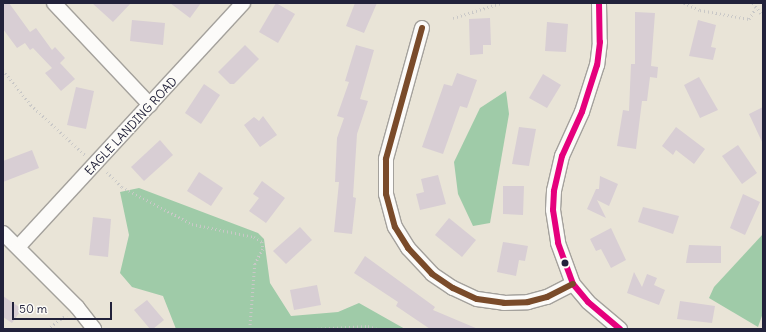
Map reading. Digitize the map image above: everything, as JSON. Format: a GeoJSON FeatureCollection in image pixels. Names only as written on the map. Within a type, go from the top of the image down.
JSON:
{"type":"FeatureCollection","features":[{"type":"Feature","properties":{"kind":"street"},"geometry":{"type":"LineString","coordinates":[[54,3],[150,105]]}},
{"type":"Feature","properties":{"kind":"street","name":"EAGLE LANDING ROAD"},"geometry":{"type":"LineString","coordinates":[[18,247],[243,3]]}},
{"type":"Feature","properties":{"kind":"street"},"geometry":{"type":"LineString","coordinates":[[598,3],[600,42],[597,65],[584,105],[562,156],[554,192],[554,216],[558,243],[573,284],[588,302],[620,329]]}},
{"type":"Feature","properties":{"kind":"street"},"geometry":{"type":"LineString","coordinates":[[422,28],[386,159],[386,194],[395,227],[408,248],[432,274],[453,288],[477,298],[504,303],[528,302],[547,297],[573,284]]}},
{"type":"Feature","properties":{"kind":"street"},"geometry":{"type":"LineString","coordinates":[[3,233],[80,310],[94,329]]}},
{"type":"Feature","properties":{"kind":"path"},"geometry":{"type":"LineString","coordinates":[[453,18],[501,3]]}},
{"type":"Feature","properties":{"kind":"path"},"geometry":{"type":"LineString","coordinates":[[684,3],[700,10],[749,19],[756,9]]}},
{"type":"Feature","properties":{"kind":"path"},"geometry":{"type":"LineString","coordinates":[[753,3],[756,9],[763,16]]}},
{"type":"Feature","properties":{"kind":"path"},"geometry":{"type":"LineString","coordinates":[[3,70],[31,105],[85,155]]}},
{"type":"Feature","properties":{"kind":"path"},"geometry":{"type":"LineString","coordinates":[[107,172],[122,186],[167,209],[192,224],[254,238],[262,242],[263,249],[255,264],[250,329]]}},
{"type":"Feature","properties":{"kind":"path"},"geometry":{"type":"LineString","coordinates":[[48,329],[65,316]]}},
{"type":"Feature","properties":{"kind":"path"},"geometry":{"type":"LineString","coordinates":[[313,329],[368,326],[377,329]]}},
{"type":"Feature","properties":{"kind":"green space"},"geometry":{"type":"Polygon","coordinates":[[[506,91],[509,114],[490,223],[473,226],[458,194],[454,162],[480,108],[506,91]]]}},
{"type":"Feature","properties":{"kind":"green space"},"geometry":{"type":"Polygon","coordinates":[[[139,188],[258,233],[264,239],[270,283],[291,316],[338,312],[359,303],[405,329],[176,329],[163,296],[132,287],[120,273],[129,235],[120,192],[139,188]]]}},
{"type":"Feature","properties":{"kind":"green space"},"geometry":{"type":"Polygon","coordinates":[[[763,234],[763,313],[758,327],[709,298],[714,287],[763,234]]]}},
{"type":"Feature","properties":{"kind":"building"},"geometry":{"type":"Polygon","coordinates":[[[3,3],[9,3],[30,32],[36,28],[52,50],[55,47],[65,58],[60,63],[75,79],[61,91],[45,73],[52,68],[33,48],[30,50],[25,43],[17,48],[3,29],[3,3]]]}},
{"type":"Feature","properties":{"kind":"building"},"geometry":{"type":"Polygon","coordinates":[[[92,3],[131,3],[113,22],[92,3]]]}},
{"type":"Feature","properties":{"kind":"building"},"geometry":{"type":"Polygon","coordinates":[[[170,3],[201,3],[190,18],[170,3]]]}},
{"type":"Feature","properties":{"kind":"building"},"geometry":{"type":"Polygon","coordinates":[[[276,3],[295,14],[278,43],[259,32],[276,3]]]}},
{"type":"Feature","properties":{"kind":"building"},"geometry":{"type":"Polygon","coordinates":[[[355,3],[377,3],[364,33],[346,26],[355,3]]]}},
{"type":"Feature","properties":{"kind":"building"},"geometry":{"type":"Polygon","coordinates":[[[635,12],[655,13],[651,66],[658,67],[657,78],[650,77],[647,101],[642,101],[636,149],[617,146],[623,110],[629,111],[631,64],[635,64],[635,12]]]}},
{"type":"Feature","properties":{"kind":"building"},"geometry":{"type":"Polygon","coordinates":[[[490,18],[491,45],[483,45],[483,54],[470,55],[469,19],[490,18]]]}},
{"type":"Feature","properties":{"kind":"building"},"geometry":{"type":"Polygon","coordinates":[[[132,20],[165,23],[163,45],[130,41],[132,20]]]}},
{"type":"Feature","properties":{"kind":"building"},"geometry":{"type":"Polygon","coordinates":[[[698,20],[716,25],[711,47],[716,48],[713,60],[689,56],[698,20]]]}},
{"type":"Feature","properties":{"kind":"building"},"geometry":{"type":"Polygon","coordinates":[[[547,22],[568,24],[566,52],[545,51],[547,22]]]}},
{"type":"Feature","properties":{"kind":"building"},"geometry":{"type":"Polygon","coordinates":[[[245,45],[259,59],[234,84],[230,84],[218,72],[245,45]]]}},
{"type":"Feature","properties":{"kind":"building"},"geometry":{"type":"Polygon","coordinates":[[[356,45],[374,50],[360,99],[368,101],[357,134],[353,197],[356,198],[352,234],[334,232],[339,182],[335,182],[337,138],[344,118],[337,116],[349,82],[345,81],[356,45]]]}},
{"type":"Feature","properties":{"kind":"building"},"geometry":{"type":"Polygon","coordinates":[[[457,73],[477,80],[467,108],[460,106],[443,154],[422,147],[444,84],[452,86],[457,73]]]}},
{"type":"Feature","properties":{"kind":"building"},"geometry":{"type":"Polygon","coordinates":[[[543,74],[561,85],[547,108],[529,98],[543,74]]]}},
{"type":"Feature","properties":{"kind":"building"},"geometry":{"type":"Polygon","coordinates":[[[699,77],[718,110],[700,118],[684,85],[699,77]]]}},
{"type":"Feature","properties":{"kind":"building"},"geometry":{"type":"Polygon","coordinates":[[[204,84],[220,95],[201,124],[185,113],[204,84]]]}},
{"type":"Feature","properties":{"kind":"building"},"geometry":{"type":"Polygon","coordinates":[[[76,87],[94,91],[86,129],[67,125],[76,87]]]}},
{"type":"Feature","properties":{"kind":"building"},"geometry":{"type":"Polygon","coordinates":[[[763,107],[763,144],[749,114],[763,107]]]}},
{"type":"Feature","properties":{"kind":"building"},"geometry":{"type":"Polygon","coordinates":[[[263,116],[277,135],[260,147],[244,125],[254,117],[259,121],[263,116]]]}},
{"type":"Feature","properties":{"kind":"building"},"geometry":{"type":"Polygon","coordinates":[[[519,127],[536,129],[529,166],[512,164],[519,127]]]}},
{"type":"Feature","properties":{"kind":"building"},"geometry":{"type":"Polygon","coordinates":[[[676,127],[705,149],[694,164],[676,150],[673,155],[662,146],[676,127]]]}},
{"type":"Feature","properties":{"kind":"building"},"geometry":{"type":"Polygon","coordinates":[[[160,140],[173,155],[144,181],[131,167],[160,140]]]}},
{"type":"Feature","properties":{"kind":"building"},"geometry":{"type":"Polygon","coordinates":[[[738,145],[757,173],[742,184],[722,156],[738,145]]]}},
{"type":"Feature","properties":{"kind":"building"},"geometry":{"type":"Polygon","coordinates":[[[32,150],[39,168],[3,182],[3,161],[32,150]]]}},
{"type":"Feature","properties":{"kind":"building"},"geometry":{"type":"Polygon","coordinates":[[[199,172],[223,188],[211,206],[187,191],[199,172]]]}},
{"type":"Feature","properties":{"kind":"building"},"geometry":{"type":"Polygon","coordinates":[[[438,175],[446,204],[420,210],[416,194],[424,192],[421,179],[438,175]]]}},
{"type":"Feature","properties":{"kind":"building"},"geometry":{"type":"Polygon","coordinates":[[[600,176],[618,184],[609,206],[597,200],[606,218],[587,209],[596,189],[599,189],[600,176]]]}},
{"type":"Feature","properties":{"kind":"building"},"geometry":{"type":"Polygon","coordinates":[[[262,181],[285,198],[266,223],[249,211],[259,198],[253,194],[262,181]]]}},
{"type":"Feature","properties":{"kind":"building"},"geometry":{"type":"Polygon","coordinates":[[[503,186],[524,186],[523,215],[503,214],[503,186]]]}},
{"type":"Feature","properties":{"kind":"building"},"geometry":{"type":"Polygon","coordinates":[[[743,194],[760,202],[745,235],[730,228],[743,194]]]}},
{"type":"Feature","properties":{"kind":"building"},"geometry":{"type":"Polygon","coordinates":[[[643,207],[679,216],[673,234],[638,222],[643,207]]]}},
{"type":"Feature","properties":{"kind":"building"},"geometry":{"type":"Polygon","coordinates":[[[93,217],[111,219],[108,257],[89,255],[93,217]]]}},
{"type":"Feature","properties":{"kind":"building"},"geometry":{"type":"Polygon","coordinates":[[[449,218],[476,240],[462,257],[435,235],[449,218]]]}},
{"type":"Feature","properties":{"kind":"building"},"geometry":{"type":"Polygon","coordinates":[[[300,227],[312,240],[286,264],[273,251],[300,227]]]}},
{"type":"Feature","properties":{"kind":"building"},"geometry":{"type":"Polygon","coordinates":[[[611,228],[626,260],[611,268],[601,249],[596,251],[590,239],[611,228]]]}},
{"type":"Feature","properties":{"kind":"building"},"geometry":{"type":"Polygon","coordinates":[[[503,242],[528,246],[525,261],[519,260],[516,276],[497,272],[503,242]]]}},
{"type":"Feature","properties":{"kind":"building"},"geometry":{"type":"Polygon","coordinates":[[[689,245],[721,246],[721,263],[686,263],[689,245]]]}},
{"type":"Feature","properties":{"kind":"building"},"geometry":{"type":"Polygon","coordinates":[[[365,256],[435,307],[433,310],[478,329],[430,329],[396,306],[398,302],[354,273],[365,256]]]}},
{"type":"Feature","properties":{"kind":"building"},"geometry":{"type":"Polygon","coordinates":[[[634,272],[642,287],[647,274],[657,278],[654,285],[665,290],[659,305],[627,293],[634,272]]]}},
{"type":"Feature","properties":{"kind":"building"},"geometry":{"type":"Polygon","coordinates":[[[317,285],[321,305],[294,310],[290,290],[317,285]]]}},
{"type":"Feature","properties":{"kind":"building"},"geometry":{"type":"Polygon","coordinates":[[[3,296],[22,309],[12,323],[3,317],[3,296]]]}},
{"type":"Feature","properties":{"kind":"building"},"geometry":{"type":"Polygon","coordinates":[[[147,300],[164,320],[153,329],[150,329],[134,310],[147,300]]]}},
{"type":"Feature","properties":{"kind":"building"},"geometry":{"type":"Polygon","coordinates":[[[680,301],[715,306],[712,323],[677,319],[680,301]]]}},
{"type":"Feature","properties":{"kind":"transit line"},"geometry":{"type":"LineString","coordinates":[[599,3],[600,42],[597,65],[582,112],[562,156],[554,191],[553,210],[558,243],[573,284],[588,302],[620,329]]}},
{"type":"Feature","properties":{"kind":"transit line"},"geometry":{"type":"LineString","coordinates":[[422,28],[386,159],[386,194],[395,227],[408,248],[432,274],[453,288],[477,299],[504,303],[528,302],[547,297],[573,284]]}}]}
